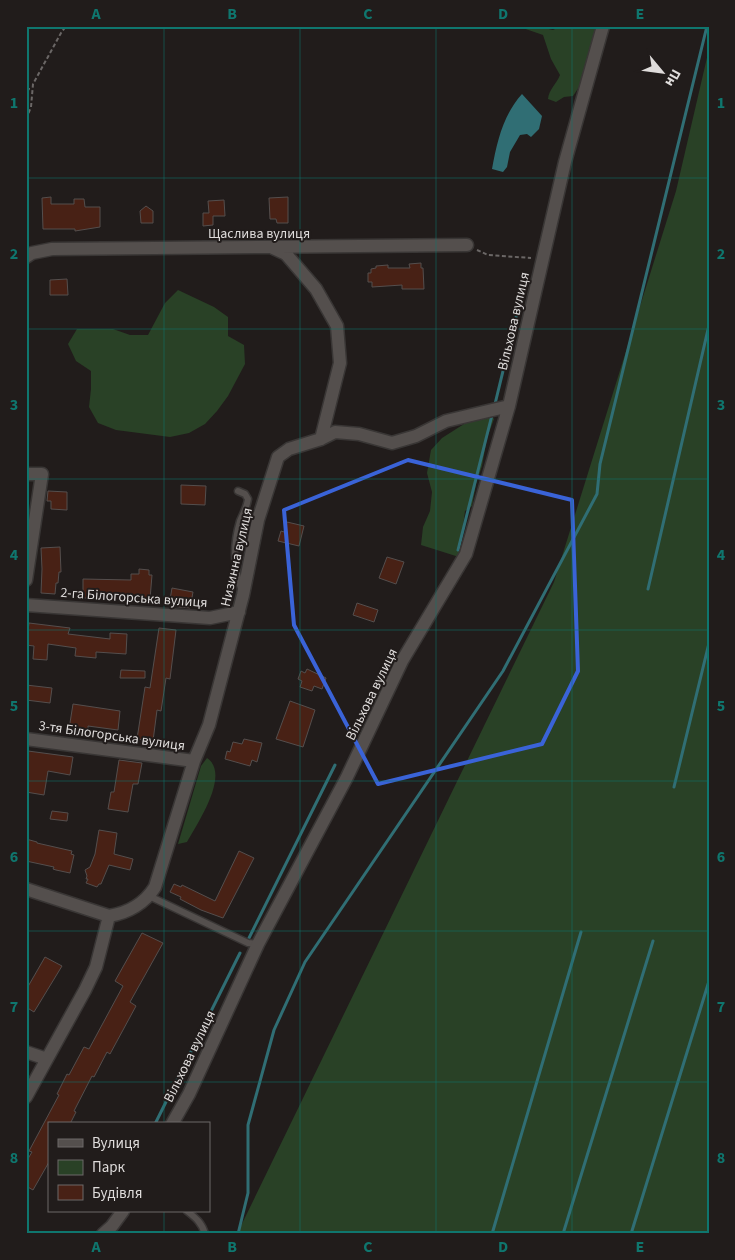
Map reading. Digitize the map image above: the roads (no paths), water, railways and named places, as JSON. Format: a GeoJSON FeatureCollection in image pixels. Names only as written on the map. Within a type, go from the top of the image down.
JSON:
{"type":"FeatureCollection","features":[{"type":"Feature","properties":{"kind":"street","name":"Вільхова вулиця"},"geometry":{"type":"LineString","coordinates":[[173,1122],[189,1094],[258,944],[347,777],[402,661],[466,554],[509,406],[565,162],[603,26]]}},
{"type":"Feature","properties":{"kind":"street","name":"Щаслива вулиця"},"geometry":{"type":"LineString","coordinates":[[26,257],[32,253],[52,249],[467,245]]}},
{"type":"Feature","properties":{"kind":"street"},"geometry":{"type":"LineString","coordinates":[[272,248],[286,254],[316,289],[337,326],[340,363],[322,438]]}},
{"type":"Feature","properties":{"kind":"street","name":"Низинна вулиця"},"geometry":{"type":"LineString","coordinates":[[149,896],[160,875],[194,761],[208,725],[239,612],[258,520],[278,457],[289,449],[335,432],[358,434],[392,443],[416,436],[446,421],[509,406]]}},
{"type":"Feature","properties":{"kind":"street"},"geometry":{"type":"LineString","coordinates":[[26,474],[42,474],[26,580]]}},
{"type":"Feature","properties":{"kind":"street","name":"2-га Білогорська вулиця"},"geometry":{"type":"LineString","coordinates":[[26,605],[210,618],[239,612]]}},
{"type":"Feature","properties":{"kind":"street","name":"3-тя Білогорська вулиця"},"geometry":{"type":"LineString","coordinates":[[26,739],[194,761]]}},
{"type":"Feature","properties":{"kind":"street"},"geometry":{"type":"LineString","coordinates":[[26,889],[109,916],[121,914],[141,903],[149,896]]}},
{"type":"Feature","properties":{"kind":"street"},"geometry":{"type":"LineString","coordinates":[[26,1097],[96,967],[109,916]]}},
{"type":"Feature","properties":{"kind":"street"},"geometry":{"type":"LineString","coordinates":[[26,1052],[47,1059]]}},
{"type":"Feature","properties":{"kind":"street"},"geometry":{"type":"LineString","coordinates":[[103,1234],[112,1226],[122,1212]]}},
{"type":"Feature","properties":{"kind":"lane"},"geometry":{"type":"LineString","coordinates":[[238,491],[245,494],[248,499],[239,525],[235,560],[236,574],[243,595]]}},
{"type":"Feature","properties":{"kind":"lane"},"geometry":{"type":"LineString","coordinates":[[149,896],[248,943],[258,944]]}},
{"type":"Feature","properties":{"kind":"lane"},"geometry":{"type":"LineString","coordinates":[[188,1212],[203,1227],[205,1234]]}},
{"type":"Feature","properties":{"kind":"water"},"geometry":{"type":"Polygon","coordinates":[[[522,94],[542,116],[539,129],[531,137],[527,134],[520,135],[510,152],[507,167],[503,172],[492,169],[505,120],[522,94]]]}},
{"type":"Feature","properties":{"kind":"waterway"},"geometry":{"type":"LineString","coordinates":[[238,1234],[248,1193],[248,1125],[274,1030],[305,962],[503,671],[597,494],[600,464],[707,26]]}},
{"type":"Feature","properties":{"kind":"waterway"},"geometry":{"type":"LineString","coordinates":[[495,404],[526,276]]}},
{"type":"Feature","properties":{"kind":"waterway"},"geometry":{"type":"LineString","coordinates":[[648,589],[709,325]]}},
{"type":"Feature","properties":{"kind":"waterway"},"geometry":{"type":"LineString","coordinates":[[458,550],[492,415]]}},
{"type":"Feature","properties":{"kind":"waterway"},"geometry":{"type":"LineString","coordinates":[[674,787],[709,643]]}},
{"type":"Feature","properties":{"kind":"waterway"},"geometry":{"type":"LineString","coordinates":[[249,938],[335,765]]}},
{"type":"Feature","properties":{"kind":"waterway"},"geometry":{"type":"LineString","coordinates":[[492,1234],[581,932]]}},
{"type":"Feature","properties":{"kind":"waterway"},"geometry":{"type":"LineString","coordinates":[[563,1234],[653,941]]}},
{"type":"Feature","properties":{"kind":"waterway"},"geometry":{"type":"LineString","coordinates":[[156,1122],[240,953]]}},
{"type":"Feature","properties":{"kind":"waterway"},"geometry":{"type":"LineString","coordinates":[[631,1234],[709,981]]}}]}
